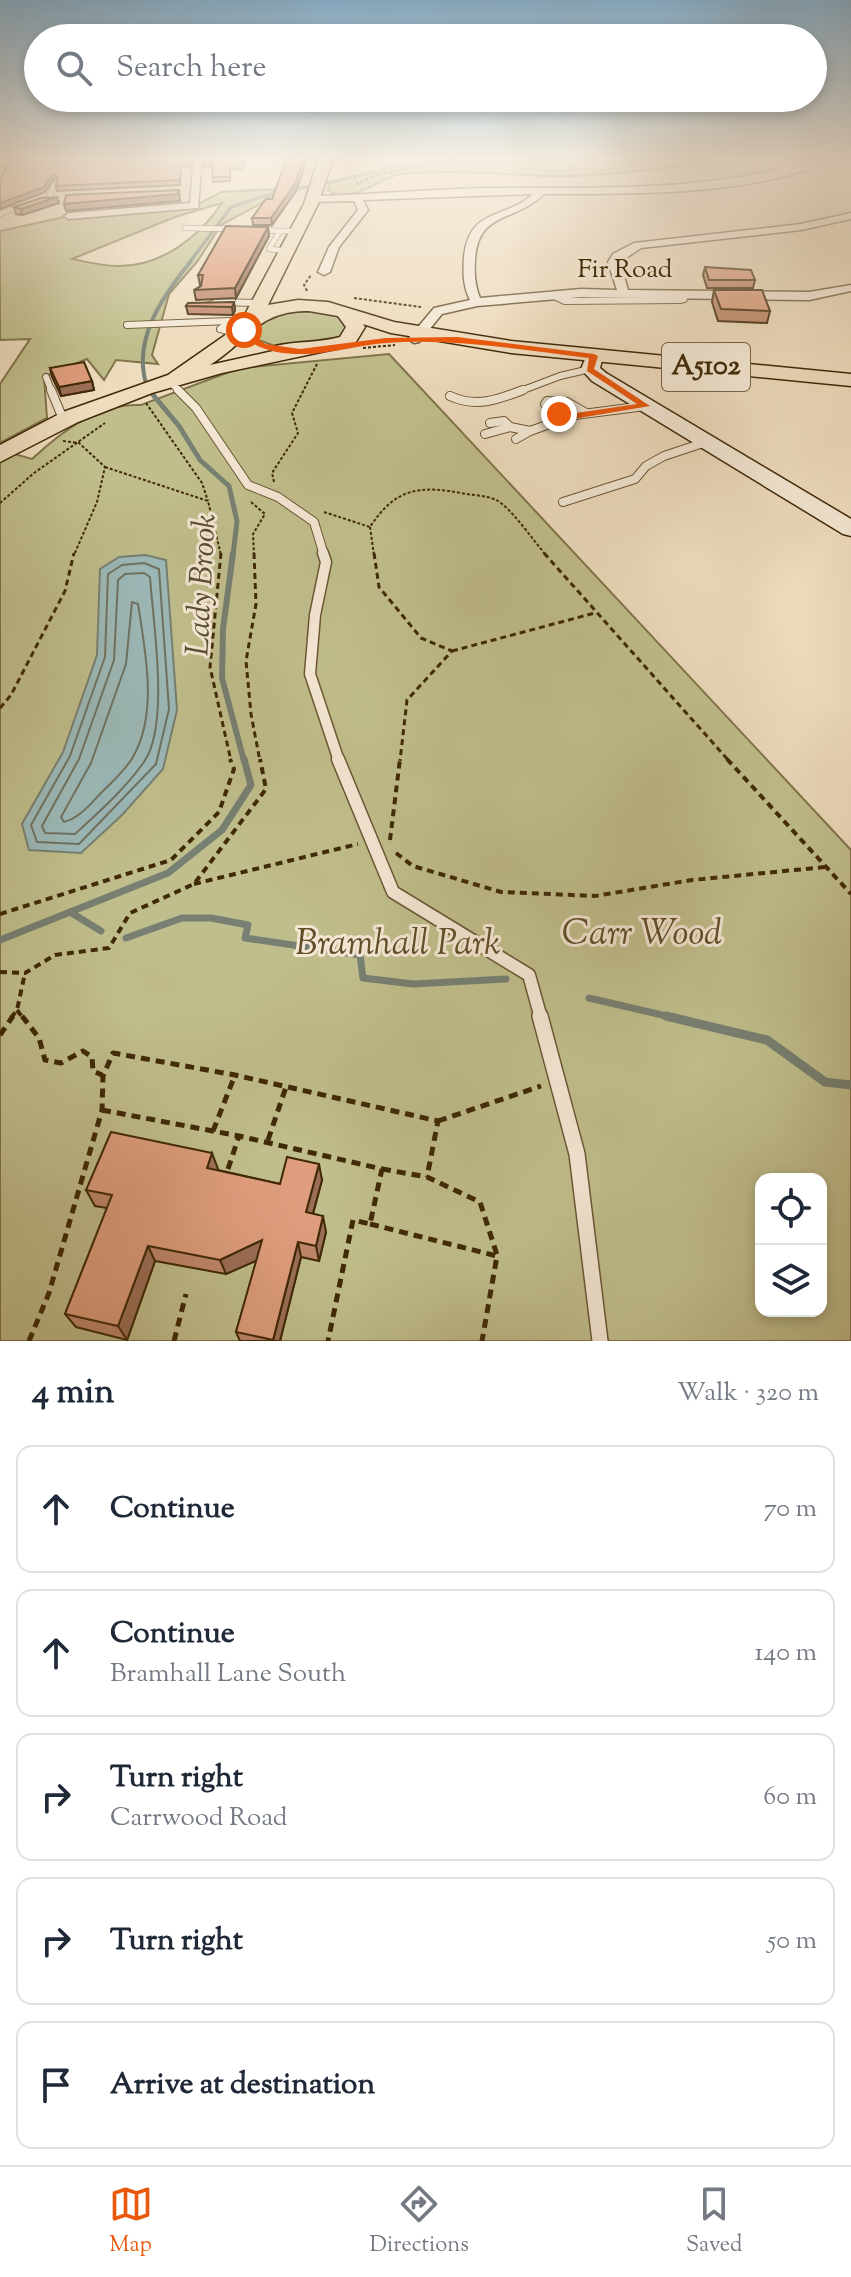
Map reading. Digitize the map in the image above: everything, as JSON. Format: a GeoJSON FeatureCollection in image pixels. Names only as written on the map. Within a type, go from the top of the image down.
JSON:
{"type":"FeatureCollection","features":[{"type":"Feature","properties":{"kind":"main road"},"geometry":{"type":"LineString","coordinates":[[300,352],[262,346],[248,337],[246,321],[274,277],[302,221]]}},
{"type":"Feature","properties":{"kind":"main road"},"geometry":{"type":"LineString","coordinates":[[0,455],[63,419],[136,391],[171,379],[337,346],[347,341],[355,331],[354,324],[341,306],[307,302],[284,292],[274,277]]}},
{"type":"Feature","properties":{"kind":"main road"},"geometry":{"type":"LineString","coordinates":[[171,379],[246,321],[282,308],[341,306]]}},
{"type":"Feature","properties":{"kind":"main road","name":"A5102"},"geometry":{"type":"LineString","coordinates":[[341,306],[418,336]]}},
{"type":"Feature","properties":{"kind":"main road","name":"A5102"},"geometry":{"type":"LineString","coordinates":[[337,346],[418,336],[457,339],[592,363],[851,380]]}},
{"type":"Feature","properties":{"kind":"street"},"geometry":{"type":"LineString","coordinates":[[324,272],[334,247],[355,221]]}},
{"type":"Feature","properties":{"kind":"street"},"geometry":{"type":"LineString","coordinates":[[477,302],[472,295],[469,276],[469,243],[472,235],[490,221]]}},
{"type":"Feature","properties":{"kind":"street"},"geometry":{"type":"LineString","coordinates":[[623,292],[614,262],[617,256],[638,245],[801,227],[830,221]]}},
{"type":"Feature","properties":{"kind":"street","name":"Fir Road"},"geometry":{"type":"LineString","coordinates":[[445,309],[477,302],[528,300],[552,295],[623,292],[809,296],[851,288]]}},
{"type":"Feature","properties":{"kind":"street"},"geometry":{"type":"LineString","coordinates":[[418,336],[430,319],[445,309]]}},
{"type":"Feature","properties":{"kind":"street"},"geometry":{"type":"LineString","coordinates":[[592,363],[645,406],[851,529]]}},
{"type":"Feature","properties":{"kind":"lane"},"geometry":{"type":"LineString","coordinates":[[185,228],[235,230]]}},
{"type":"Feature","properties":{"kind":"lane"},"geometry":{"type":"LineString","coordinates":[[250,230],[298,231]]}},
{"type":"Feature","properties":{"kind":"lane"},"geometry":{"type":"LineString","coordinates":[[280,231],[269,249],[288,251]]}},
{"type":"Feature","properties":{"kind":"lane"},"geometry":{"type":"LineString","coordinates":[[552,295],[565,301],[680,300],[684,299],[682,294]]}},
{"type":"Feature","properties":{"kind":"lane"},"geometry":{"type":"LineString","coordinates":[[201,306],[218,302],[246,321]]}},
{"type":"Feature","properties":{"kind":"lane"},"geometry":{"type":"LineString","coordinates":[[127,325],[246,321]]}},
{"type":"Feature","properties":{"kind":"lane"},"geometry":{"type":"LineString","coordinates":[[450,396],[469,404],[538,385],[592,363]]}},
{"type":"Feature","properties":{"kind":"lane"},"geometry":{"type":"LineString","coordinates":[[46,377],[63,419]]}},
{"type":"Feature","properties":{"kind":"lane"},"geometry":{"type":"LineString","coordinates":[[171,379],[173,385],[196,408],[248,485],[278,497],[314,522],[326,562],[315,615],[310,674],[335,752],[393,892],[529,975],[577,1154],[600,1341]]}},
{"type":"Feature","properties":{"kind":"lane"},"geometry":{"type":"LineString","coordinates":[[568,417],[545,404],[547,401],[567,402],[586,413]]}},
{"type":"Feature","properties":{"kind":"lane"},"geometry":{"type":"LineString","coordinates":[[516,439],[568,417],[645,406]]}},
{"type":"Feature","properties":{"kind":"lane"},"geometry":{"type":"LineString","coordinates":[[490,423],[504,421],[510,427]]}},
{"type":"Feature","properties":{"kind":"lane"},"geometry":{"type":"LineString","coordinates":[[485,434],[510,427],[530,431]]}},
{"type":"Feature","properties":{"kind":"lane"},"geometry":{"type":"LineString","coordinates":[[563,502],[635,479],[646,466],[664,456],[706,442]]}},
{"type":"Feature","properties":{"kind":"path"},"geometry":{"type":"LineString","coordinates":[[297,291],[311,294],[304,285],[313,272],[324,272]]}},
{"type":"Feature","properties":{"kind":"path"},"geometry":{"type":"LineString","coordinates":[[341,306],[445,309]]}},
{"type":"Feature","properties":{"kind":"path"},"geometry":{"type":"LineString","coordinates":[[278,497],[272,473],[298,433],[292,413],[320,359]]}},
{"type":"Feature","properties":{"kind":"path"},"geometry":{"type":"LineString","coordinates":[[0,914],[171,860],[219,812],[234,769],[224,740],[210,667],[221,555],[208,501],[202,483],[136,391]]}},
{"type":"Feature","properties":{"kind":"path"},"geometry":{"type":"LineString","coordinates":[[36,432],[79,443],[105,467],[208,501]]}},
{"type":"Feature","properties":{"kind":"path"},"geometry":{"type":"LineString","coordinates":[[0,503],[34,473],[79,443]]}},
{"type":"Feature","properties":{"kind":"path"},"geometry":{"type":"LineString","coordinates":[[0,708],[11,695],[65,591],[77,542],[97,502],[105,467]]}},
{"type":"Feature","properties":{"kind":"path"},"geometry":{"type":"LineString","coordinates":[[194,884],[266,789],[251,714],[246,661],[256,604],[253,534],[265,514],[237,490],[248,485]]}},
{"type":"Feature","properties":{"kind":"path"},"geometry":{"type":"LineString","coordinates":[[452,651],[421,638],[379,587],[370,527],[386,504],[405,491],[443,491],[498,500],[851,894]]}},
{"type":"Feature","properties":{"kind":"path"},"geometry":{"type":"LineString","coordinates":[[318,510],[370,527]]}},
{"type":"Feature","properties":{"kind":"path"},"geometry":{"type":"LineString","coordinates":[[596,612],[452,651],[407,700],[389,848],[413,866],[501,892],[595,896],[692,880],[827,867]]}},
{"type":"Feature","properties":{"kind":"path"},"geometry":{"type":"LineString","coordinates":[[0,972],[25,973],[55,955],[109,948],[130,913],[194,884],[371,840]]}},
{"type":"Feature","properties":{"kind":"path"},"geometry":{"type":"LineString","coordinates":[[0,1035],[17,1010],[25,973]]}},
{"type":"Feature","properties":{"kind":"path"},"geometry":{"type":"LineString","coordinates":[[17,1010],[39,1038],[45,1060],[61,1063],[83,1051],[92,1057],[93,1071],[103,1076]]}},
{"type":"Feature","properties":{"kind":"path"},"geometry":{"type":"LineString","coordinates":[[29,1341],[49,1293],[102,1110],[103,1076],[113,1053],[235,1075],[438,1121],[557,1080]]}},
{"type":"Feature","properties":{"kind":"path"},"geometry":{"type":"LineString","coordinates":[[213,1131],[235,1075]]}},
{"type":"Feature","properties":{"kind":"path"},"geometry":{"type":"LineString","coordinates":[[267,1142],[286,1087]]}},
{"type":"Feature","properties":{"kind":"path"},"geometry":{"type":"LineString","coordinates":[[102,1110],[427,1177],[480,1202],[497,1256],[482,1341]]}},
{"type":"Feature","properties":{"kind":"path"},"geometry":{"type":"LineString","coordinates":[[427,1177],[438,1121]]}},
{"type":"Feature","properties":{"kind":"path"},"geometry":{"type":"LineString","coordinates":[[228,1169],[239,1136]]}},
{"type":"Feature","properties":{"kind":"path"},"geometry":{"type":"LineString","coordinates":[[370,1224],[382,1169]]}},
{"type":"Feature","properties":{"kind":"path"},"geometry":{"type":"LineString","coordinates":[[328,1341],[353,1220],[497,1256]]}},
{"type":"Feature","properties":{"kind":"path"},"geometry":{"type":"LineString","coordinates":[[174,1341],[186,1294]]}},
{"type":"Feature","properties":{"kind":"green space"},"geometry":{"type":"Polygon","coordinates":[[[48,221],[166,221],[72,259],[117,266],[133,265],[163,255],[177,248],[208,221],[229,221],[221,225],[197,262],[169,294],[152,355],[158,364],[116,360],[104,380],[87,359],[44,377],[47,418],[0,443],[0,384],[30,339],[0,340],[0,231],[48,221]]]}},
{"type":"Feature","properties":{"kind":"green space"},"geometry":{"type":"Polygon","coordinates":[[[294,309],[342,318],[348,322],[344,338],[280,348],[256,339],[255,332],[263,318],[294,309]]]}},
{"type":"Feature","properties":{"kind":"green space","name":"Carr Wood"},"geometry":{"type":"Polygon","coordinates":[[[389,354],[851,850],[851,1341],[0,1341],[0,450],[32,459],[55,439],[95,414],[141,405],[240,368],[389,354]]]}},
{"type":"Feature","properties":{"kind":"water"},"geometry":{"type":"Polygon","coordinates":[[[145,555],[166,560],[177,710],[163,769],[122,815],[81,853],[29,850],[22,824],[63,752],[97,655],[100,569],[119,557],[145,555]]]}},
{"type":"Feature","properties":{"kind":"building"},"geometry":{"type":"Polygon","coordinates":[[[226,226],[268,227],[235,288],[194,290],[201,286],[203,275],[198,275],[226,226]]]}},
{"type":"Feature","properties":{"kind":"building"},"geometry":{"type":"Polygon","coordinates":[[[705,267],[751,270],[755,280],[709,280],[705,267]]]}},
{"type":"Feature","properties":{"kind":"building"},"geometry":{"type":"Polygon","coordinates":[[[714,290],[762,290],[770,311],[721,309],[714,290]]]}},
{"type":"Feature","properties":{"kind":"building"},"geometry":{"type":"Polygon","coordinates":[[[234,302],[232,307],[186,306],[188,303],[234,302]]]}},
{"type":"Feature","properties":{"kind":"building"},"geometry":{"type":"Polygon","coordinates":[[[84,362],[92,381],[59,387],[50,368],[84,362]]]}},
{"type":"Feature","properties":{"kind":"building"},"geometry":{"type":"Polygon","coordinates":[[[111,1132],[212,1153],[207,1168],[280,1184],[287,1157],[319,1164],[306,1212],[323,1216],[316,1246],[298,1242],[273,1340],[236,1332],[262,1240],[220,1260],[148,1246],[118,1326],[65,1314],[112,1195],[86,1190],[111,1132]]]}},
{"type":"Feature","properties":{"kind":"waterway","name":"Lady Brook"},"geometry":{"type":"LineString","coordinates":[[189,263],[221,221]]}},
{"type":"Feature","properties":{"kind":"waterway","name":"Lady Brook"},"geometry":{"type":"LineString","coordinates":[[149,392],[143,356],[151,322],[169,290],[191,261]]}},
{"type":"Feature","properties":{"kind":"waterway","name":"Lady Brook"},"geometry":{"type":"LineString","coordinates":[[149,390],[179,426],[200,460],[229,486],[237,521],[233,555]]}},
{"type":"Feature","properties":{"kind":"waterway","name":"Lady Brook"},"geometry":{"type":"LineString","coordinates":[[233,553],[223,629],[222,678],[244,761]]}},
{"type":"Feature","properties":{"kind":"waterway","name":"Lady Brook"},"geometry":{"type":"LineString","coordinates":[[70,912],[168,873],[222,830],[251,785],[244,759]]}},
{"type":"Feature","properties":{"kind":"waterway","name":"Lady Brook"},"geometry":{"type":"LineString","coordinates":[[0,940],[70,912]]}},
{"type":"Feature","properties":{"kind":"waterway"},"geometry":{"type":"LineString","coordinates":[[70,912],[101,931]]}},
{"type":"Feature","properties":{"kind":"waterway"},"geometry":{"type":"LineString","coordinates":[[126,938],[182,918],[211,918],[248,925],[245,938],[360,955],[363,978],[413,984],[506,979]]}},
{"type":"Feature","properties":{"kind":"waterway"},"geometry":{"type":"LineString","coordinates":[[589,998],[675,1018]]}},
{"type":"Feature","properties":{"kind":"waterway"},"geometry":{"type":"LineString","coordinates":[[666,1016],[767,1040],[825,1082],[851,1085]]}},
{"type":"Feature","properties":{"kind":"route"},"geometry":{"type":"LineString","coordinates":[[244,330],[248,337],[262,346],[300,352],[349,344],[457,339],[594,356],[590,369],[645,406],[568,417],[559,414]]}},
{"type":"Feature","properties":{"kind":"park label","name":"Bramhall Park"},"geometry":{"type":"Point","coordinates":[398,945]}}]}
